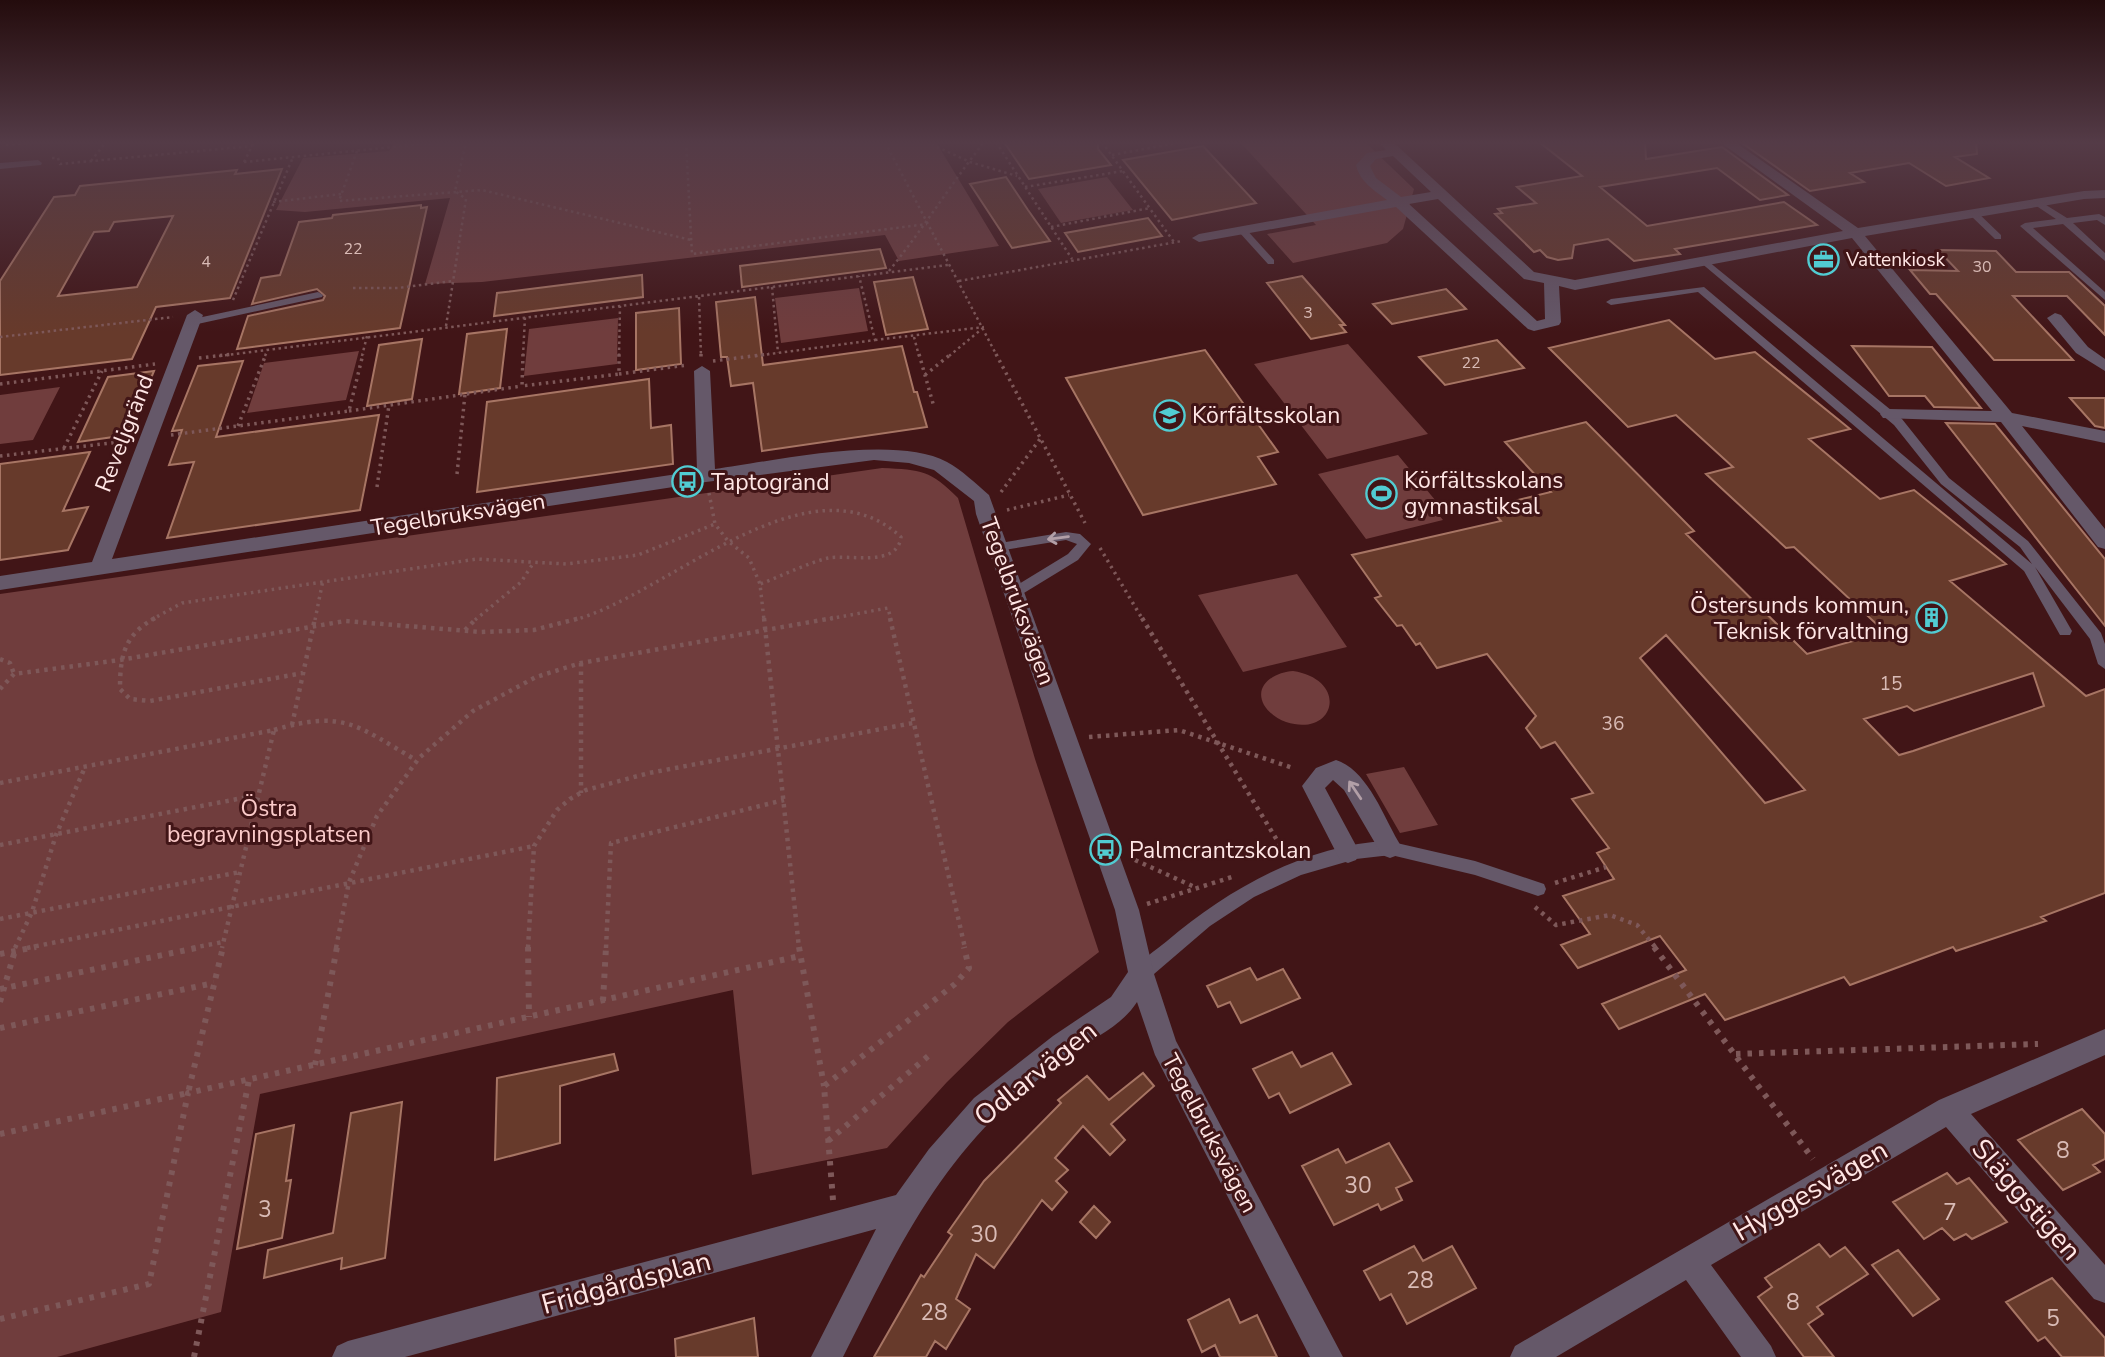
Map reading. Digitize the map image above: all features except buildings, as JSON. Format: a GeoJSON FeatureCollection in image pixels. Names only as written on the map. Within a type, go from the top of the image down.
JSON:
{"type":"FeatureCollection","features":[{"type":"Feature","properties":{"kind":"street"},"geometry":{"type":"LineString","coordinates":[[1199,237],[1380,205]]}},
{"type":"Feature","properties":{"kind":"street"},"geometry":{"type":"LineString","coordinates":[[1403,205],[1534,326],[1553,321],[1551,280]]}},
{"type":"Feature","properties":{"kind":"street"},"geometry":{"type":"LineString","coordinates":[[1454,205],[1529,275],[1575,285],[2018,205]]}},
{"type":"Feature","properties":{"kind":"street"},"geometry":{"type":"LineString","coordinates":[[1816,205],[1855,233],[2105,542]]}},
{"type":"Feature","properties":{"kind":"street","name":"Reveljgränd"},"geometry":{"type":"LineString","coordinates":[[99,569],[194,318]]}},
{"type":"Feature","properties":{"kind":"street"},"geometry":{"type":"LineString","coordinates":[[2055,318],[2082,350],[2105,366]]}},
{"type":"Feature","properties":{"kind":"street"},"geometry":{"type":"LineString","coordinates":[[702,367],[706,476]]}},
{"type":"Feature","properties":{"kind":"street"},"geometry":{"type":"LineString","coordinates":[[1889,414],[2006,417],[2105,437]]}},
{"type":"Feature","properties":{"kind":"street","name":"Tegelbruksvägen"},"geometry":{"type":"LineString","coordinates":[[0,583],[706,476],[874,454],[910,457],[949,470],[983,499],[985,514],[1127,910],[1141,974],[1164,1045],[1327,1357]]}},
{"type":"Feature","properties":{"kind":"street"},"geometry":{"type":"LineString","coordinates":[[1349,853],[1313,786],[1324,774],[1336,769],[1352,783],[1390,848]]}},
{"type":"Feature","properties":{"kind":"street","name":"Odlarvägen"},"geometry":{"type":"LineString","coordinates":[[827,1357],[905,1207],[939,1158],[984,1108],[1062,1045],[1120,1006],[1141,974]]}},
{"type":"Feature","properties":{"kind":"street","name":"Hyggesvägen"},"geometry":{"type":"LineString","coordinates":[[1526,1357],[1689,1259],[1949,1110],[2105,1042]]}},
{"type":"Feature","properties":{"kind":"street","name":"Släggstigen"},"geometry":{"type":"LineString","coordinates":[[1949,1110],[2105,1288]]}},
{"type":"Feature","properties":{"kind":"street","name":"Fridgårdsplan"},"geometry":{"type":"LineString","coordinates":[[348,1357],[905,1207]]}},
{"type":"Feature","properties":{"kind":"street"},"geometry":{"type":"LineString","coordinates":[[1689,1259],[1760,1357]]}},
{"type":"Feature","properties":{"kind":"lane"},"geometry":{"type":"LineString","coordinates":[[2043,205],[2065,221],[2105,258]]}},
{"type":"Feature","properties":{"kind":"lane"},"geometry":{"type":"LineString","coordinates":[[1973,213],[1998,237]]}},
{"type":"Feature","properties":{"kind":"lane"},"geometry":{"type":"LineString","coordinates":[[2105,222],[2099,217],[2025,226],[2105,297]]}},
{"type":"Feature","properties":{"kind":"lane"},"geometry":{"type":"LineString","coordinates":[[1242,230],[1271,262]]}},
{"type":"Feature","properties":{"kind":"lane"},"geometry":{"type":"LineString","coordinates":[[1703,260],[1889,414],[1914,439],[1945,481],[2024,544],[2096,637],[2105,664]]}},
{"type":"Feature","properties":{"kind":"lane"},"geometry":{"type":"LineString","coordinates":[[1611,302],[1700,289],[2029,568],[2065,631]]}},
{"type":"Feature","properties":{"kind":"lane"},"geometry":{"type":"LineString","coordinates":[[194,318],[318,295]]}},
{"type":"Feature","properties":{"kind":"lane"},"geometry":{"type":"LineString","coordinates":[[1753,334],[1784,329]]}},
{"type":"Feature","properties":{"kind":"lane"},"geometry":{"type":"LineString","coordinates":[[998,547],[1066,536],[1088,539],[1073,557],[1014,593]]}},
{"type":"Feature","properties":{"kind":"lane"},"geometry":{"type":"LineString","coordinates":[[1141,974],[1195,926],[1249,890],[1289,870],[1349,853],[1390,848],[1456,862],[1538,889]]}},
{"type":"Feature","properties":{"kind":"path"},"geometry":{"type":"LineString","coordinates":[[0,337],[194,318],[229,311],[273,205]]}},
{"type":"Feature","properties":{"kind":"path"},"geometry":{"type":"LineString","coordinates":[[446,326],[465,205]]}},
{"type":"Feature","properties":{"kind":"path"},"geometry":{"type":"LineString","coordinates":[[546,205],[691,240]]}},
{"type":"Feature","properties":{"kind":"path"},"geometry":{"type":"LineString","coordinates":[[689,205],[692,254],[927,224]]}},
{"type":"Feature","properties":{"kind":"path"},"geometry":{"type":"LineString","coordinates":[[917,205],[984,327],[1069,495],[1088,539],[1289,860]]}},
{"type":"Feature","properties":{"kind":"path"},"geometry":{"type":"LineString","coordinates":[[888,272],[927,224],[938,205]]}},
{"type":"Feature","properties":{"kind":"path"},"geometry":{"type":"LineString","coordinates":[[1037,205],[1072,260]]}},
{"type":"Feature","properties":{"kind":"path"},"geometry":{"type":"LineString","coordinates":[[1148,205],[1174,242]]}},
{"type":"Feature","properties":{"kind":"path"},"geometry":{"type":"LineString","coordinates":[[1051,227],[1150,208]]}},
{"type":"Feature","properties":{"kind":"path"},"geometry":{"type":"LineString","coordinates":[[959,281],[1199,237]]}},
{"type":"Feature","properties":{"kind":"path"},"geometry":{"type":"LineString","coordinates":[[0,384],[948,265]]}},
{"type":"Feature","properties":{"kind":"path"},"geometry":{"type":"LineString","coordinates":[[859,276],[875,340]]}},
{"type":"Feature","properties":{"kind":"path"},"geometry":{"type":"LineString","coordinates":[[354,288],[398,288],[453,281]]}},
{"type":"Feature","properties":{"kind":"path"},"geometry":{"type":"LineString","coordinates":[[772,287],[778,353]]}},
{"type":"Feature","properties":{"kind":"path"},"geometry":{"type":"LineString","coordinates":[[699,297],[702,367]]}},
{"type":"Feature","properties":{"kind":"path"},"geometry":{"type":"LineString","coordinates":[[619,374],[620,306]]}},
{"type":"Feature","properties":{"kind":"path"},"geometry":{"type":"LineString","coordinates":[[522,386],[525,317]]}},
{"type":"Feature","properties":{"kind":"path"},"geometry":{"type":"LineString","coordinates":[[0,456],[148,439],[522,386],[702,367],[778,353],[984,327]]}},
{"type":"Feature","properties":{"kind":"path"},"geometry":{"type":"LineString","coordinates":[[925,375],[984,327]]}},
{"type":"Feature","properties":{"kind":"path"},"geometry":{"type":"LineString","coordinates":[[349,411],[367,336]]}},
{"type":"Feature","properties":{"kind":"path"},"geometry":{"type":"LineString","coordinates":[[914,337],[934,407]]}},
{"type":"Feature","properties":{"kind":"path"},"geometry":{"type":"LineString","coordinates":[[238,426],[268,349]]}},
{"type":"Feature","properties":{"kind":"path"},"geometry":{"type":"LineString","coordinates":[[64,449],[102,371]]}},
{"type":"Feature","properties":{"kind":"path"},"geometry":{"type":"LineString","coordinates":[[457,474],[465,394]]}},
{"type":"Feature","properties":{"kind":"path"},"geometry":{"type":"LineString","coordinates":[[377,487],[389,405]]}},
{"type":"Feature","properties":{"kind":"path"},"geometry":{"type":"LineString","coordinates":[[985,514],[1040,439]]}},
{"type":"Feature","properties":{"kind":"path"},"geometry":{"type":"LineString","coordinates":[[706,476],[715,524],[728,541],[750,558],[760,584],[767,629],[800,957],[824,1086],[834,1226]]}},
{"type":"Feature","properties":{"kind":"path"},"geometry":{"type":"LineString","coordinates":[[985,514],[1069,495]]}},
{"type":"Feature","properties":{"kind":"path"},"geometry":{"type":"LineString","coordinates":[[0,689],[14,674],[120,660],[345,621],[464,630],[534,630],[580,618],[654,585],[753,528],[803,513],[839,511],[864,516],[888,525],[901,537],[900,545],[894,551],[877,557],[829,558],[760,584]]}},
{"type":"Feature","properties":{"kind":"path"},"geometry":{"type":"LineString","coordinates":[[303,673],[150,701],[130,699],[120,689],[120,660],[136,628],[182,603],[477,559],[566,564],[638,555],[715,524]]}},
{"type":"Feature","properties":{"kind":"path"},"geometry":{"type":"LineString","coordinates":[[464,630],[490,605],[521,582],[534,562]]}},
{"type":"Feature","properties":{"kind":"path"},"geometry":{"type":"LineString","coordinates":[[292,725],[323,580]]}},
{"type":"Feature","properties":{"kind":"path"},"geometry":{"type":"LineString","coordinates":[[315,1065],[348,884],[361,846],[383,802],[416,760],[484,704],[536,677],[582,663],[888,608],[969,968],[955,984],[824,1086]]}},
{"type":"Feature","properties":{"kind":"path"},"geometry":{"type":"LineString","coordinates":[[0,659],[10,663],[14,674]]}},
{"type":"Feature","properties":{"kind":"path"},"geometry":{"type":"LineString","coordinates":[[581,793],[582,663]]}},
{"type":"Feature","properties":{"kind":"path"},"geometry":{"type":"LineString","coordinates":[[0,783],[329,719],[352,726],[416,760]]}},
{"type":"Feature","properties":{"kind":"path"},"geometry":{"type":"LineString","coordinates":[[529,1018],[528,940],[534,846],[557,810],[581,793],[649,773],[913,723]]}},
{"type":"Feature","properties":{"kind":"path"},"geometry":{"type":"LineString","coordinates":[[0,1319],[149,1284],[188,1093],[274,730]]}},
{"type":"Feature","properties":{"kind":"path"},"geometry":{"type":"LineString","coordinates":[[1084,737],[1179,730],[1293,768]]}},
{"type":"Feature","properties":{"kind":"path"},"geometry":{"type":"LineString","coordinates":[[0,1002],[12,952],[32,912],[56,835],[85,766]]}},
{"type":"Feature","properties":{"kind":"path"},"geometry":{"type":"LineString","coordinates":[[0,845],[258,796]]}},
{"type":"Feature","properties":{"kind":"path"},"geometry":{"type":"LineString","coordinates":[[603,1001],[611,843],[784,800]]}},
{"type":"Feature","properties":{"kind":"path"},"geometry":{"type":"LineString","coordinates":[[0,954],[534,846]]}},
{"type":"Feature","properties":{"kind":"path"},"geometry":{"type":"LineString","coordinates":[[1132,859],[1198,888]]}},
{"type":"Feature","properties":{"kind":"path"},"geometry":{"type":"LineString","coordinates":[[1538,889],[1606,867]]}},
{"type":"Feature","properties":{"kind":"path"},"geometry":{"type":"LineString","coordinates":[[0,919],[240,872]]}},
{"type":"Feature","properties":{"kind":"path"},"geometry":{"type":"LineString","coordinates":[[1127,910],[1237,876]]}},
{"type":"Feature","properties":{"kind":"path"},"geometry":{"type":"LineString","coordinates":[[1521,883],[1532,905],[1556,925],[1610,915],[1637,925],[1828,1180]]}},
{"type":"Feature","properties":{"kind":"path"},"geometry":{"type":"LineString","coordinates":[[3,989],[223,942]]}},
{"type":"Feature","properties":{"kind":"path"},"geometry":{"type":"LineString","coordinates":[[0,1135],[800,957]]}},
{"type":"Feature","properties":{"kind":"path"},"geometry":{"type":"LineString","coordinates":[[0,1028],[214,983]]}},
{"type":"Feature","properties":{"kind":"path"},"geometry":{"type":"LineString","coordinates":[[1736,1054],[2050,1043]]}},
{"type":"Feature","properties":{"kind":"path"},"geometry":{"type":"LineString","coordinates":[[828,1141],[933,1052]]}},
{"type":"Feature","properties":{"kind":"path"},"geometry":{"type":"LineString","coordinates":[[194,1357],[250,1080]]}},
{"type":"Feature","properties":{"kind":"green space"},"geometry":{"type":"Polygon","coordinates":[[[278,205],[374,205],[305,212],[276,210],[278,205]]]}},
{"type":"Feature","properties":{"kind":"green space"},"geometry":{"type":"Polygon","coordinates":[[[448,205],[974,205],[999,246],[899,261],[885,235],[482,282],[425,284],[448,205]]]}},
{"type":"Feature","properties":{"kind":"green space"},"geometry":{"type":"Polygon","coordinates":[[[1049,205],[1129,205],[1133,210],[1061,223],[1049,205]]]}},
{"type":"Feature","properties":{"kind":"green space"},"geometry":{"type":"Polygon","coordinates":[[[1298,205],[1410,205],[1403,229],[1387,243],[1293,263],[1267,234],[1316,225],[1298,205]]]}},
{"type":"Feature","properties":{"kind":"green space"},"geometry":{"type":"Polygon","coordinates":[[[859,288],[868,331],[781,343],[775,298],[859,288]]]}},
{"type":"Feature","properties":{"kind":"green space"},"geometry":{"type":"Polygon","coordinates":[[[618,318],[617,364],[524,376],[529,329],[618,318]]]}},
{"type":"Feature","properties":{"kind":"green space"},"geometry":{"type":"Polygon","coordinates":[[[1348,344],[1428,434],[1327,459],[1254,364],[1348,344]]]}},
{"type":"Feature","properties":{"kind":"green space"},"geometry":{"type":"Polygon","coordinates":[[[359,351],[346,400],[247,413],[264,363],[359,351]]]}},
{"type":"Feature","properties":{"kind":"green space"},"geometry":{"type":"Polygon","coordinates":[[[60,387],[33,440],[0,444],[0,395],[60,387]]]}},
{"type":"Feature","properties":{"kind":"green space","name":"Körfältsskolans gymnastiksal"},"geometry":{"type":"Polygon","coordinates":[[[1398,455],[1440,506],[1433,508],[1443,520],[1366,539],[1318,474],[1398,455]]]}},
{"type":"Feature","properties":{"kind":"green space","name":"Östra begravningsplatsen"},"geometry":{"type":"Polygon","coordinates":[[[882,468],[924,473],[940,482],[958,498],[1035,759],[1099,952],[1008,1022],[947,1082],[887,1148],[752,1175],[733,990],[260,1094],[221,1312],[57,1357],[0,1357],[0,594],[882,468]]]}},
{"type":"Feature","properties":{"kind":"green space"},"geometry":{"type":"Polygon","coordinates":[[[1297,574],[1347,647],[1243,672],[1198,595],[1297,574]]]}},
{"type":"Feature","properties":{"kind":"green space"},"geometry":{"type":"Polygon","coordinates":[[[1293,671],[1311,676],[1323,685],[1329,695],[1329,706],[1325,715],[1316,722],[1303,725],[1286,722],[1268,711],[1264,705],[1262,691],[1268,680],[1293,671]]]}},
{"type":"Feature","properties":{"kind":"green space"},"geometry":{"type":"Polygon","coordinates":[[[1404,767],[1438,825],[1400,833],[1366,774],[1404,767]]]}},
{"type":"Feature","properties":{"kind":"place","name":"Vattenkiosk"},"geometry":{"type":"Point","coordinates":[1823,259]}},
{"type":"Feature","properties":{"kind":"place","name":"Körfältsskolan"},"geometry":{"type":"Point","coordinates":[1169,415]}},
{"type":"Feature","properties":{"kind":"place","name":"Taptogränd"},"geometry":{"type":"Point","coordinates":[688,482]}},
{"type":"Feature","properties":{"kind":"place","name":"Körfältsskolans gymnastiksal"},"geometry":{"type":"Point","coordinates":[1381,493]}},
{"type":"Feature","properties":{"kind":"place","name":"Östersunds kommun, Teknisk förvaltning"},"geometry":{"type":"Point","coordinates":[1932,618]}},
{"type":"Feature","properties":{"kind":"place","name":"Palmcrantzskolan"},"geometry":{"type":"Point","coordinates":[1106,850]}}]}
